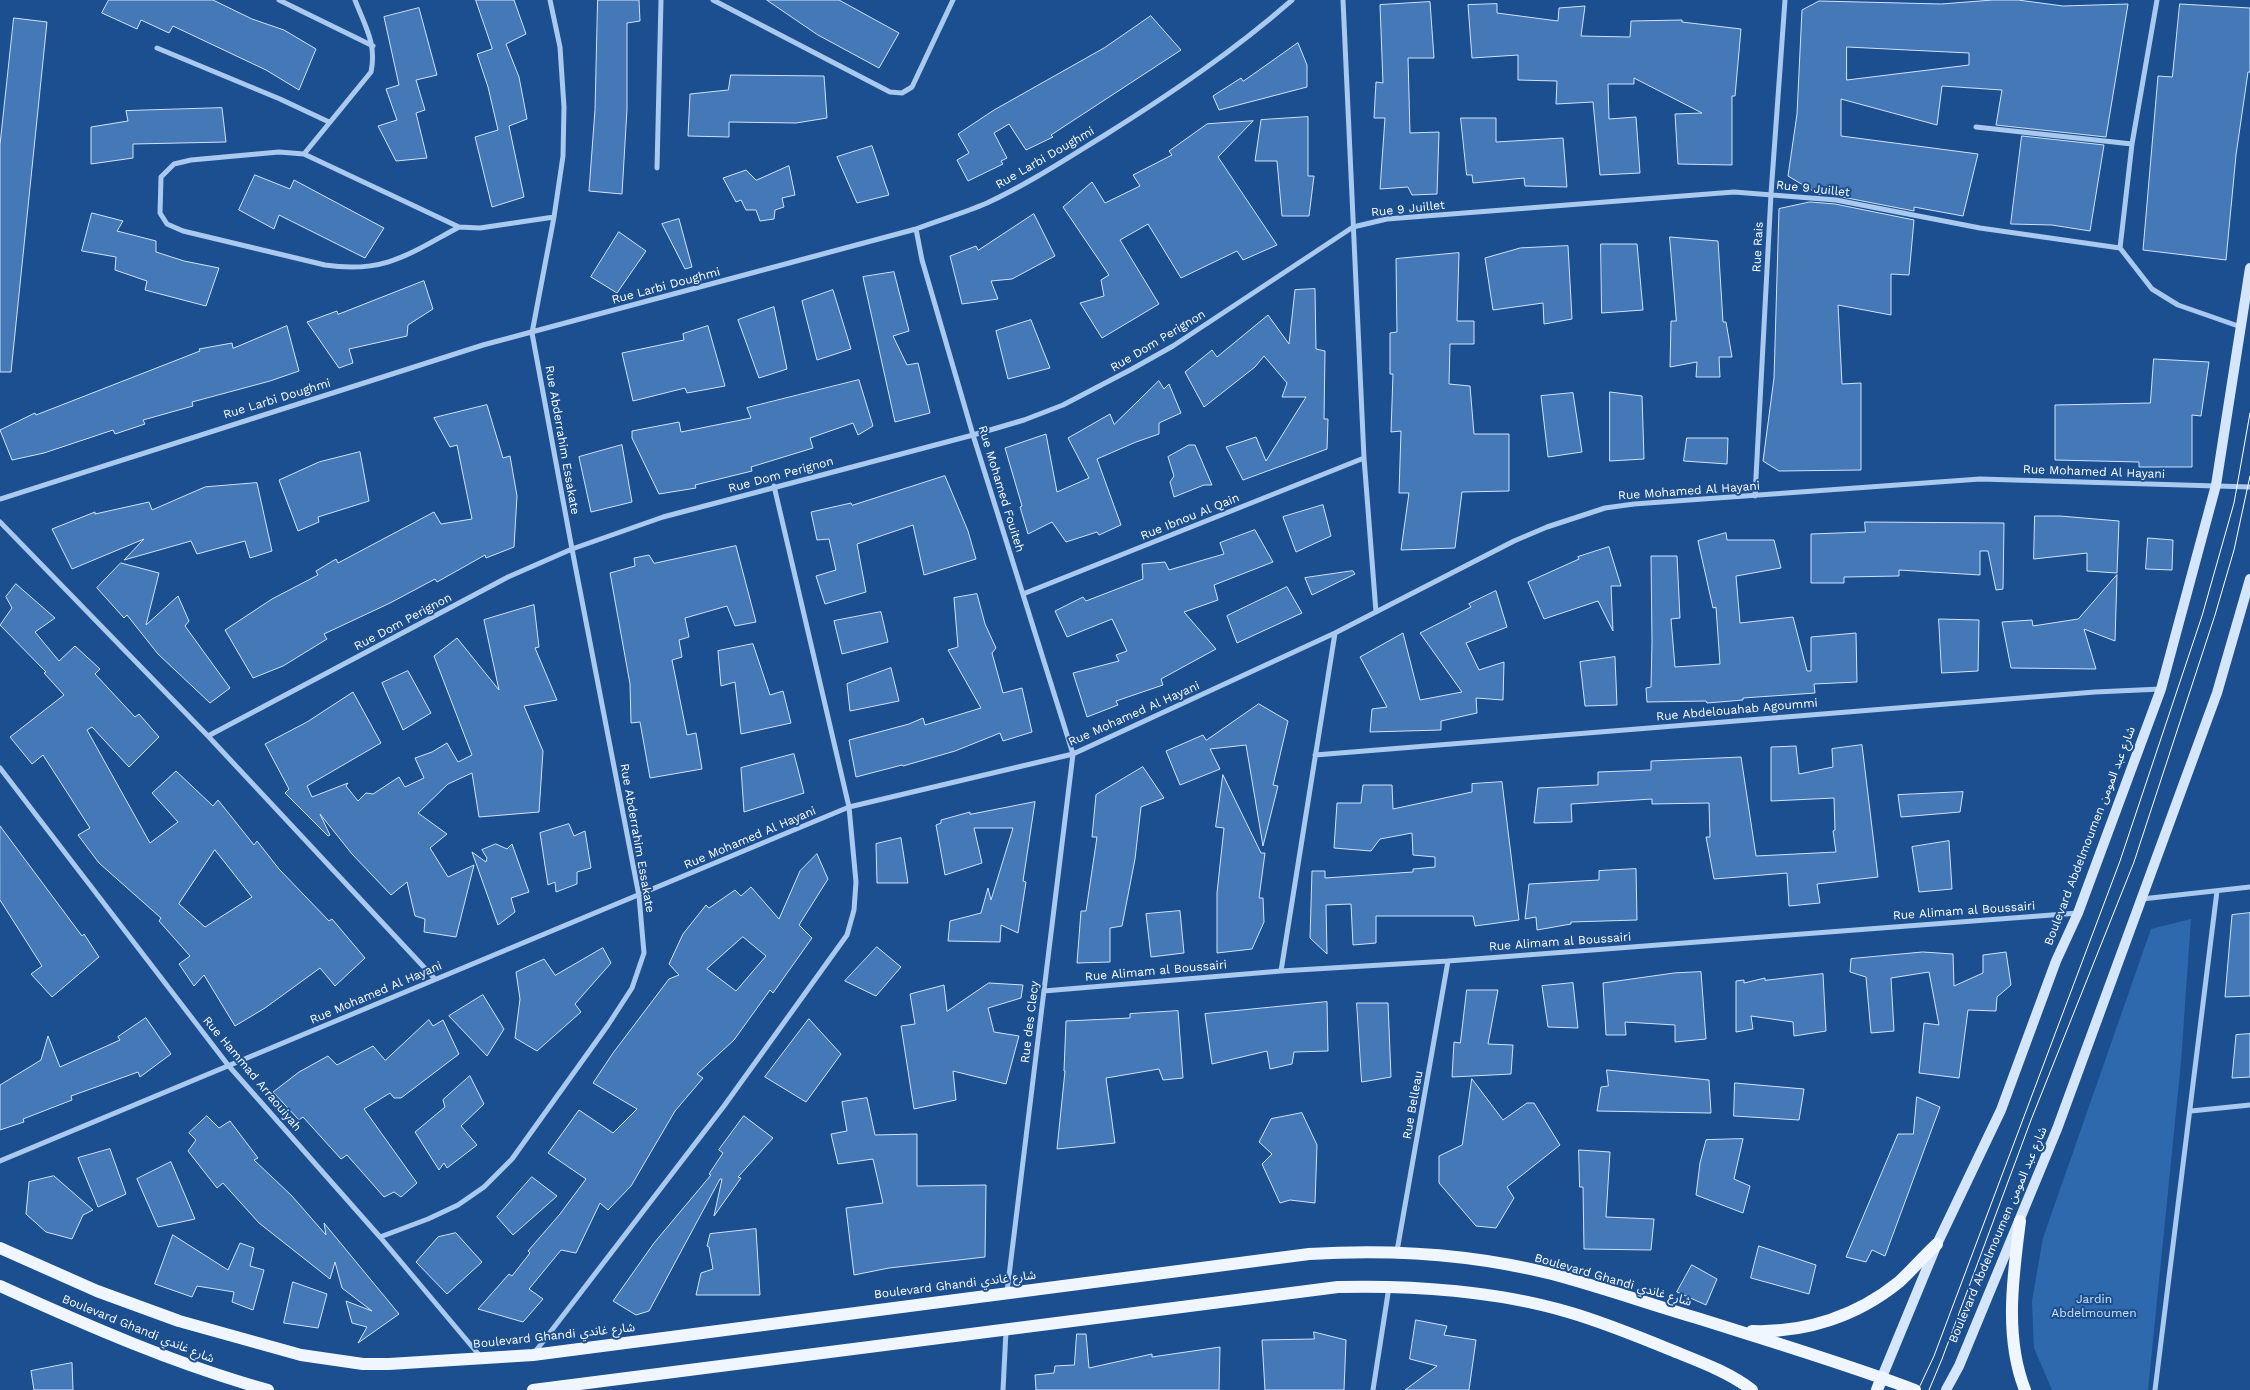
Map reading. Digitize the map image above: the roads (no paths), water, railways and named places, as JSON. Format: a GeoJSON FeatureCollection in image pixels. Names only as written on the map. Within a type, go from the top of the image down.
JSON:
{"type":"FeatureCollection","features":[{"type":"Feature","properties":{"kind":"main road","name":"Boulevard Abdelmoumen شارع عبد المومن"},"geometry":{"type":"LineString","coordinates":[[1877,1390],[1937,1244],[2001,1110],[2056,961],[2078,912],[2161,688],[2216,486],[2250,268]]}},
{"type":"Feature","properties":{"kind":"main road","name":"Boulevard Abdelmoumen شارع عبد المومن"},"geometry":{"type":"LineString","coordinates":[[1946,1390],[1959,1366],[2057,1129],[2224,671],[2250,579]]}},
{"type":"Feature","properties":{"kind":"main road"},"geometry":{"type":"LineString","coordinates":[[2020,1221],[2012,1284],[2013,1329],[2018,1372],[2025,1390]]}},
{"type":"Feature","properties":{"kind":"main road"},"geometry":{"type":"LineString","coordinates":[[1735,1330],[1775,1332],[1803,1329],[1855,1311],[1900,1281],[1937,1244]]}},
{"type":"Feature","properties":{"kind":"main road","name":"Boulevard Ghandi شارع غاندي"},"geometry":{"type":"LineString","coordinates":[[0,1248],[97,1291],[179,1321],[301,1355],[363,1364],[418,1364],[533,1354],[1309,1254],[1397,1252],[1472,1259],[1552,1274],[1735,1330],[1882,1377],[1915,1390]]}},
{"type":"Feature","properties":{"kind":"main road","name":"Boulevard Ghandi شارع غاندي"},"geometry":{"type":"LineString","coordinates":[[0,1286],[140,1347],[221,1377],[268,1390]]}},
{"type":"Feature","properties":{"kind":"main road"},"geometry":{"type":"LineString","coordinates":[[533,1390],[1338,1287],[1389,1287],[1454,1292],[1528,1303],[1568,1312],[1642,1338],[1747,1387],[1764,1390]]}},
{"type":"Feature","properties":{"kind":"street"},"geometry":{"type":"LineString","coordinates":[[279,0],[373,46]]}},
{"type":"Feature","properties":{"kind":"street"},"geometry":{"type":"LineString","coordinates":[[304,154],[371,72],[374,58],[373,46],[355,0]]}},
{"type":"Feature","properties":{"kind":"street"},"geometry":{"type":"LineString","coordinates":[[532,333],[554,217],[563,156],[564,107],[560,47],[550,0]]}},
{"type":"Feature","properties":{"kind":"street"},"geometry":{"type":"LineString","coordinates":[[658,168],[661,0]]}},
{"type":"Feature","properties":{"kind":"street"},"geometry":{"type":"LineString","coordinates":[[713,0],[890,92],[902,93],[912,87],[953,0]]}},
{"type":"Feature","properties":{"kind":"street","name":"Rue Larbi Doughmi"},"geometry":{"type":"LineString","coordinates":[[0,498],[483,345],[916,229],[986,203],[1021,186],[1170,93],[1262,26],[1292,0]]}},
{"type":"Feature","properties":{"kind":"street"},"geometry":{"type":"LineString","coordinates":[[1343,0],[1364,458],[1376,612]]}},
{"type":"Feature","properties":{"kind":"street","name":"Rue Rais"},"geometry":{"type":"LineString","coordinates":[[1755,496],[1771,194],[1785,0]]}},
{"type":"Feature","properties":{"kind":"street"},"geometry":{"type":"LineString","coordinates":[[2157,0],[2132,144],[2120,248],[2152,289],[2178,305],[2241,327]]}},
{"type":"Feature","properties":{"kind":"street"},"geometry":{"type":"LineString","coordinates":[[157,48],[280,99],[329,122]]}},
{"type":"Feature","properties":{"kind":"street"},"geometry":{"type":"LineString","coordinates":[[1976,127],[2132,144]]}},
{"type":"Feature","properties":{"kind":"street"},"geometry":{"type":"LineString","coordinates":[[458,227],[405,256],[383,264],[363,268],[325,265],[183,231],[168,224],[160,213],[161,177],[174,164],[191,160],[279,152],[304,154],[458,227],[480,228],[554,217]]}},
{"type":"Feature","properties":{"kind":"street","name":"Rue 9 Juillet"},"geometry":{"type":"LineString","coordinates":[[1353,227],[1387,219],[1734,192],[1836,200],[1980,228],[2120,248]]}},
{"type":"Feature","properties":{"kind":"street","name":"Rue Dom Perignon"},"geometry":{"type":"LineString","coordinates":[[208,736],[508,577],[572,548],[663,517],[774,486],[973,435],[1024,420],[1055,408],[1111,381],[1173,346],[1353,227]]}},
{"type":"Feature","properties":{"kind":"street","name":"Rue Mohamed Fouiteh"},"geometry":{"type":"LineString","coordinates":[[916,229],[922,260],[973,435],[1073,754]]}},
{"type":"Feature","properties":{"kind":"street","name":"Rue Abderrahim Essakate"},"geometry":{"type":"LineString","coordinates":[[380,1237],[428,1220],[458,1204],[484,1187],[512,1159],[608,1025],[632,988],[644,953],[639,896],[532,333]]}},
{"type":"Feature","properties":{"kind":"street","name":"Rue Ibnou Al Qain"},"geometry":{"type":"LineString","coordinates":[[1023,594],[1364,458]]}},
{"type":"Feature","properties":{"kind":"street","name":"Rue Mohamed Al Hayani"},"geometry":{"type":"LineString","coordinates":[[0,1161],[849,807],[1073,754],[1335,633],[1514,541],[1547,527],[1605,508],[1634,504],[1980,479],[2250,487]]}},
{"type":"Feature","properties":{"kind":"street"},"geometry":{"type":"LineString","coordinates":[[533,1354],[724,1106],[848,935],[854,910],[856,882],[849,807],[774,486]]}},
{"type":"Feature","properties":{"kind":"street"},"geometry":{"type":"LineString","coordinates":[[0,522],[208,736],[435,979]]}},
{"type":"Feature","properties":{"kind":"street"},"geometry":{"type":"LineString","coordinates":[[1281,971],[1335,633]]}},
{"type":"Feature","properties":{"kind":"street","name":"Rue Abdelouahab Agoummi"},"geometry":{"type":"LineString","coordinates":[[1315,755],[2161,688]]}},
{"type":"Feature","properties":{"kind":"street","name":"Rue des Clecy"},"geometry":{"type":"LineString","coordinates":[[1007,1292],[1073,754]]}},
{"type":"Feature","properties":{"kind":"street","name":"Rue Hammad Arraouiyah"},"geometry":{"type":"LineString","coordinates":[[0,768],[228,1065],[380,1237],[482,1359]]}},
{"type":"Feature","properties":{"kind":"street"},"geometry":{"type":"LineString","coordinates":[[2142,899],[2250,887]]}},
{"type":"Feature","properties":{"kind":"street"},"geometry":{"type":"LineString","coordinates":[[2155,1390],[2217,891]]}},
{"type":"Feature","properties":{"kind":"street","name":"Rue Alimam al Boussairi"},"geometry":{"type":"LineString","coordinates":[[1044,990],[2078,912]]}},
{"type":"Feature","properties":{"kind":"street","name":"Rue Belleau"},"geometry":{"type":"LineString","coordinates":[[1397,1252],[1448,961]]}},
{"type":"Feature","properties":{"kind":"street"},"geometry":{"type":"LineString","coordinates":[[2190,1111],[2250,1104]]}},
{"type":"Feature","properties":{"kind":"street"},"geometry":{"type":"LineString","coordinates":[[1373,1390],[1389,1287]]}},
{"type":"Feature","properties":{"kind":"street"},"geometry":{"type":"LineString","coordinates":[[1003,1390],[1007,1328]]}},
{"type":"Feature","properties":{"kind":"tram line"},"geometry":{"type":"LineString","coordinates":[[1918,1390],[1934,1356],[2120,861],[2202,616],[2234,503],[2250,413]]}},
{"type":"Feature","properties":{"kind":"tram line"},"geometry":{"type":"LineString","coordinates":[[1929,1390],[2031,1120],[2134,862],[2215,615],[2234,550],[2250,476]]}},
{"type":"Feature","properties":{"kind":"park label","name":"Jardin Abdelmoumen"},"geometry":{"type":"Point","coordinates":[2094,1306]}}]}
